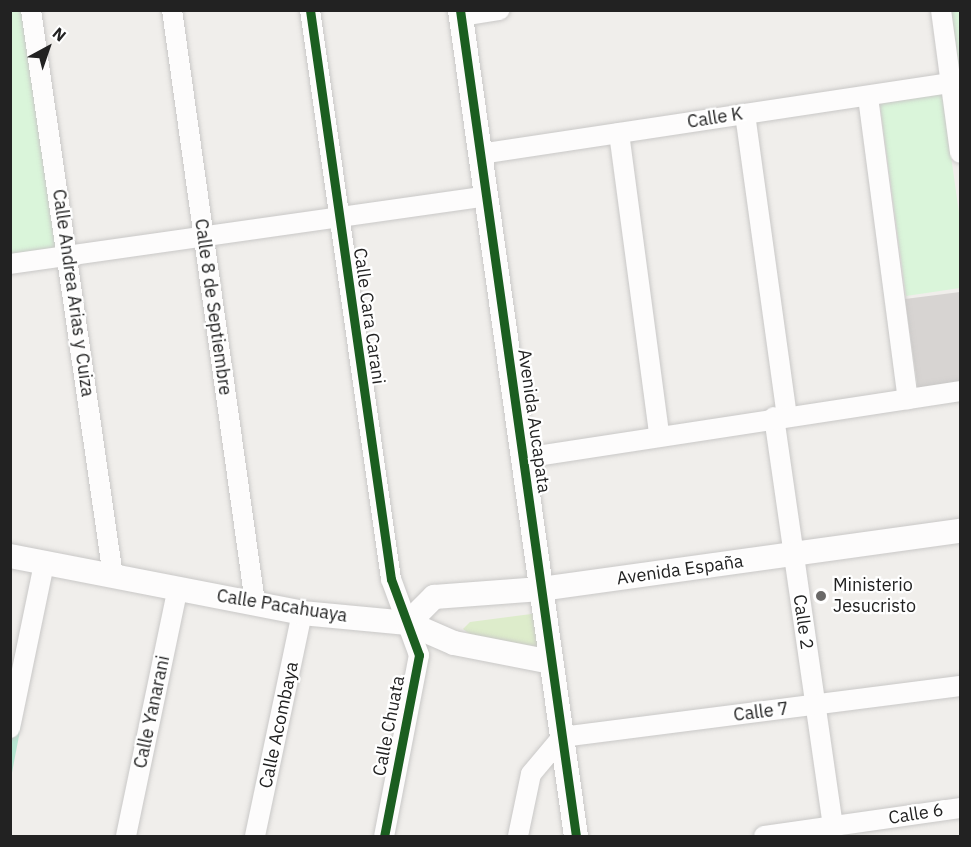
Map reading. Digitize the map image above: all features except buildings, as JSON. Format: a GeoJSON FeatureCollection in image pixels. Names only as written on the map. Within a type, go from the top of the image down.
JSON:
{"type":"FeatureCollection","features":[{"type":"Feature","properties":{"kind":"street","name":"Calle Andrea Arias y Cuiza"},"geometry":{"type":"LineString","coordinates":[[31,10],[69,256],[113,576]]}},
{"type":"Feature","properties":{"kind":"street","name":"Calle 8 de Septiembre"},"geometry":{"type":"LineString","coordinates":[[172,10],[255,603]]}},
{"type":"Feature","properties":{"kind":"street","name":"Calle Cara Carani"},"geometry":{"type":"LineString","coordinates":[[310,10],[391,579],[408,623]]}},
{"type":"Feature","properties":{"kind":"street"},"geometry":{"type":"LineString","coordinates":[[460,13],[500,10]]}},
{"type":"Feature","properties":{"kind":"street"},"geometry":{"type":"LineString","coordinates":[[941,10],[960,153]]}},
{"type":"Feature","properties":{"kind":"street","name":"Avenida Aucapata"},"geometry":{"type":"LineString","coordinates":[[460,13],[576,837]]}},
{"type":"Feature","properties":{"kind":"street","name":"Calle K"},"geometry":{"type":"LineString","coordinates":[[480,154],[951,83]]}},
{"type":"Feature","properties":{"kind":"street"},"geometry":{"type":"LineString","coordinates":[[868,97],[908,399]]}},
{"type":"Feature","properties":{"kind":"street","name":"Calle 2"},"geometry":{"type":"LineString","coordinates":[[745,114],[780,416],[793,554],[815,705],[846,829]]}},
{"type":"Feature","properties":{"kind":"street"},"geometry":{"type":"LineString","coordinates":[[619,133],[659,434]]}},
{"type":"Feature","properties":{"kind":"street"},"geometry":{"type":"LineString","coordinates":[[10,264],[486,196]]}},
{"type":"Feature","properties":{"kind":"street"},"geometry":{"type":"LineString","coordinates":[[523,458],[659,434],[960,392]]}},
{"type":"Feature","properties":{"kind":"street","name":"Avenida España"},"geometry":{"type":"LineString","coordinates":[[408,623],[434,597],[541,589],[960,531]]}},
{"type":"Feature","properties":{"kind":"street","name":"Calle Pacahuaya"},"geometry":{"type":"LineString","coordinates":[[10,556],[302,613],[408,623],[454,643],[551,662]]}},
{"type":"Feature","properties":{"kind":"street"},"geometry":{"type":"LineString","coordinates":[[10,728],[44,564]]}},
{"type":"Feature","properties":{"kind":"street","name":"Calle Yanarani"},"geometry":{"type":"LineString","coordinates":[[126,837],[178,588]]}},
{"type":"Feature","properties":{"kind":"street","name":"Calle Acombaya"},"geometry":{"type":"LineString","coordinates":[[255,837],[302,613]]}},
{"type":"Feature","properties":{"kind":"street","name":"Calle Chuata"},"geometry":{"type":"LineString","coordinates":[[384,837],[419,655],[408,623]]}},
{"type":"Feature","properties":{"kind":"street","name":"Calle 7"},"geometry":{"type":"LineString","coordinates":[[562,737],[960,686]]}},
{"type":"Feature","properties":{"kind":"street"},"geometry":{"type":"LineString","coordinates":[[518,837],[531,774],[562,737]]}},
{"type":"Feature","properties":{"kind":"street","name":"Calle 6"},"geometry":{"type":"LineString","coordinates":[[764,837],[846,829],[960,808]]}},
{"type":"Feature","properties":{"kind":"green space"},"geometry":{"type":"Polygon","coordinates":[[[10,11],[36,11],[76,258],[11,266],[10,11]]]}},
{"type":"Feature","properties":{"kind":"green space"},"geometry":{"type":"Polygon","coordinates":[[[951,11],[960,11],[960,76],[951,11]]]}},
{"type":"Feature","properties":{"kind":"green space"},"geometry":{"type":"Polygon","coordinates":[[[941,85],[960,220],[960,288],[906,296],[880,105],[883,99],[941,85]]]}},
{"type":"Feature","properties":{"kind":"green space"},"geometry":{"type":"Polygon","coordinates":[[[539,613],[550,649],[471,635],[463,629],[470,622],[539,613]]]}},
{"type":"Feature","properties":{"kind":"green space"},"geometry":{"type":"Polygon","coordinates":[[[11,722],[21,725],[11,778],[11,722]]]}},
{"type":"Feature","properties":{"kind":"cycle path"},"geometry":{"type":"LineString","coordinates":[[310,10],[391,579],[419,655],[384,836]]}},
{"type":"Feature","properties":{"kind":"cycle path"},"geometry":{"type":"LineString","coordinates":[[460,10],[576,836]]}},
{"type":"Feature","properties":{"kind":"place","name":"Ministerio Jesucristo"},"geometry":{"type":"Point","coordinates":[821,596]}}]}
